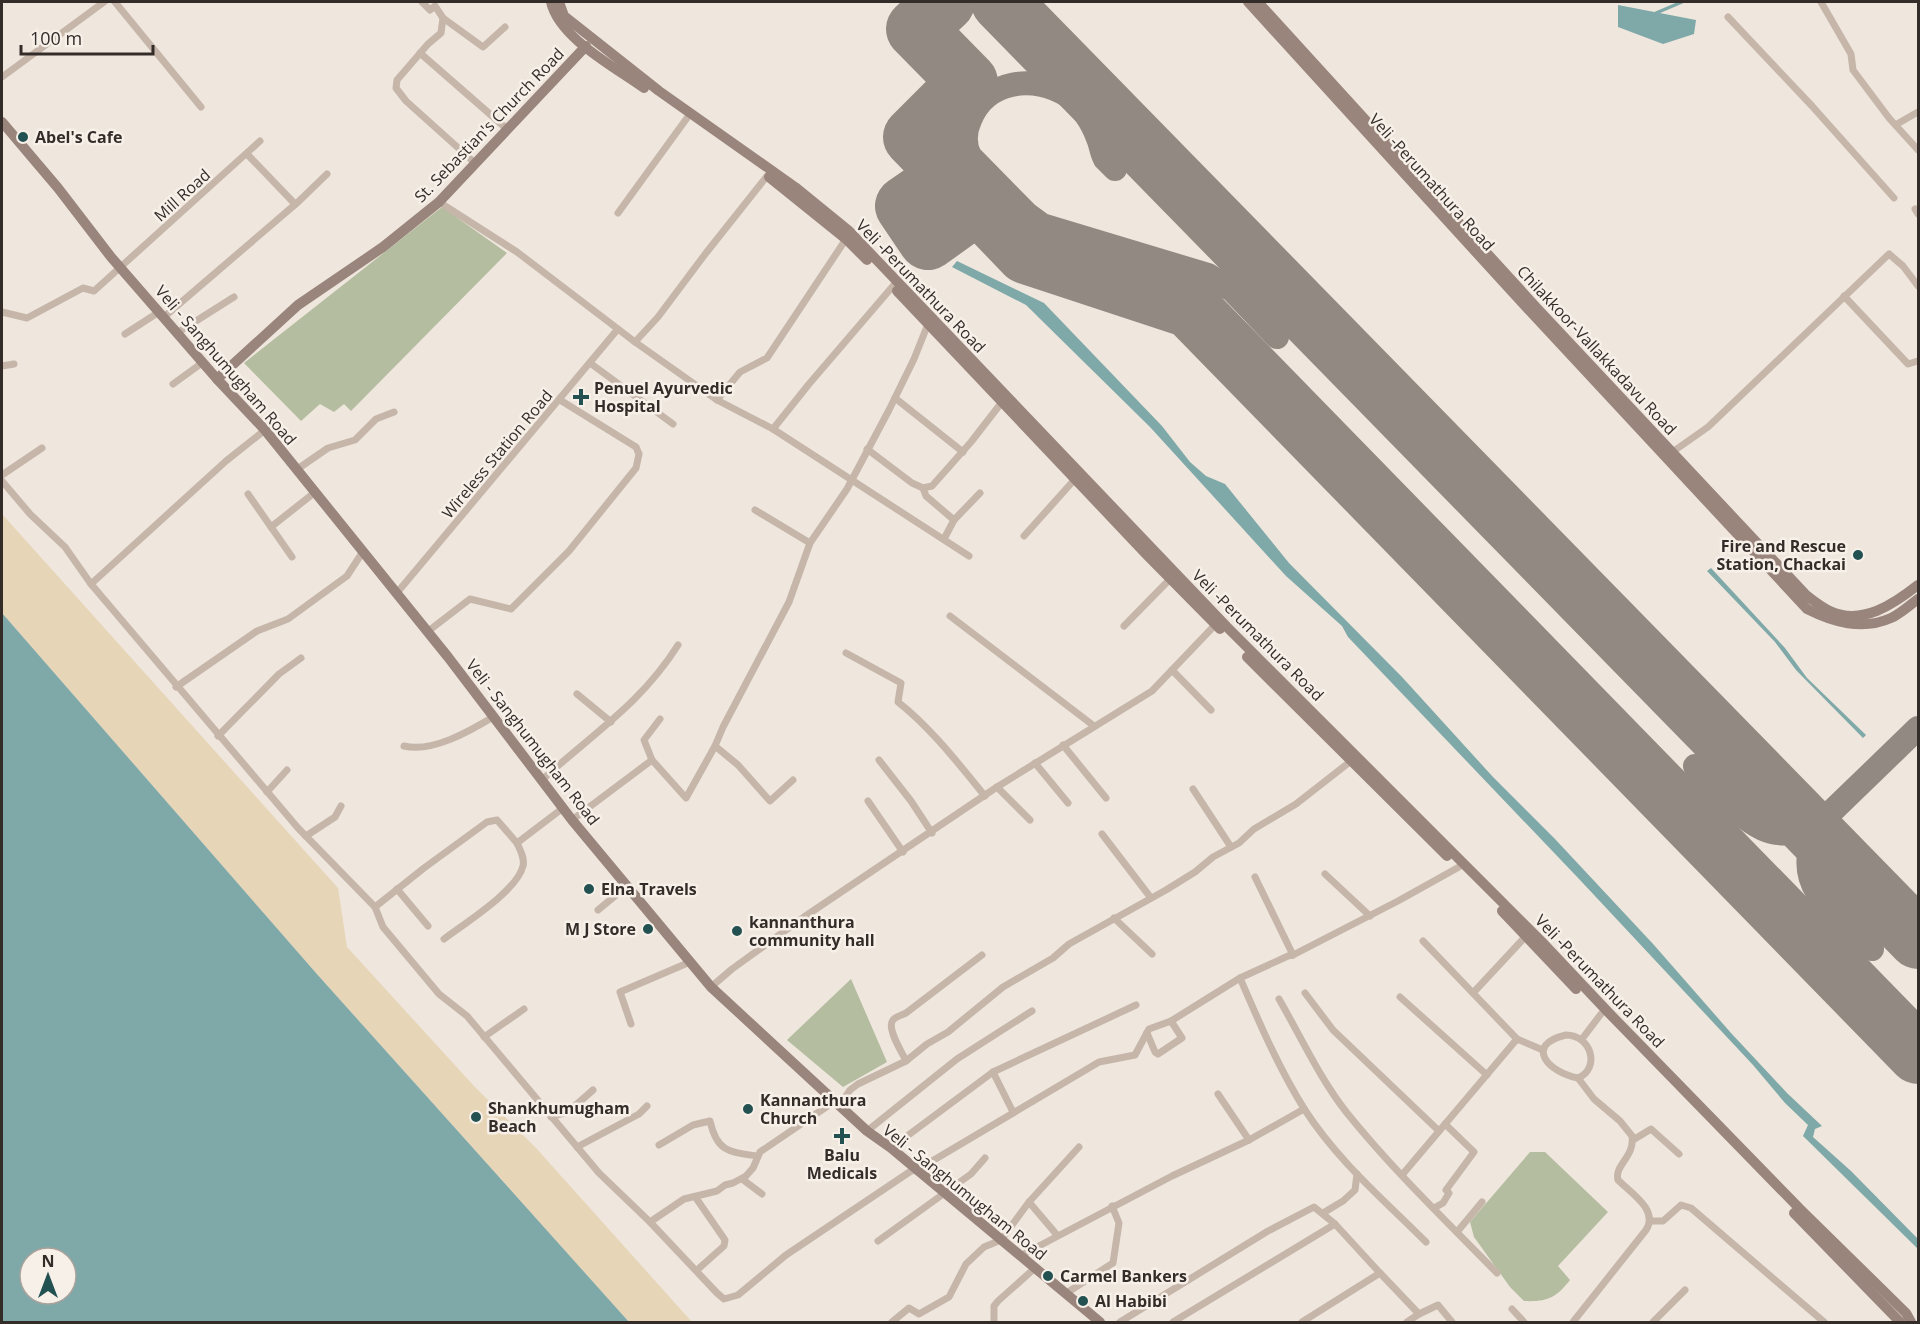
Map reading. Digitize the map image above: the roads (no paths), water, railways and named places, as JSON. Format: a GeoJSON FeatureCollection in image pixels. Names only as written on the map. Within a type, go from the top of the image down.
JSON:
{"type":"FeatureCollection","features":[{"type":"Feature","properties":{"kind":"main road"},"geometry":{"type":"LineString","coordinates":[[551,2],[562,26],[586,46],[767,176],[846,239],[1170,579],[1459,867],[1900,1323]]}},
{"type":"Feature","properties":{"kind":"main road","name":"Veli -Perumathura Road"},"geometry":{"type":"LineString","coordinates":[[560,2],[564,16],[658,91],[795,187],[849,231],[1227,627],[1534,934],[1792,1200],[1906,1313],[1911,1323]]}},
{"type":"Feature","properties":{"kind":"main road","name":"Veli -Perumathura Road"},"geometry":{"type":"LineString","coordinates":[[1248,2],[1538,321],[1808,609],[1848,625],[1872,623],[1891,618],[1918,599]]}},
{"type":"Feature","properties":{"kind":"main road","name":"Chilakkoor-Vallakkadavu Road"},"geometry":{"type":"LineString","coordinates":[[1258,2],[1671,453],[1806,595],[1831,612],[1851,616],[1875,612],[1897,602],[1918,585]]}},
{"type":"Feature","properties":{"kind":"main road","name":"St. Sebastian's Church Road"},"geometry":{"type":"LineString","coordinates":[[217,380],[298,305],[383,247],[439,202],[586,46]]}},
{"type":"Feature","properties":{"kind":"main road","name":"Veli - Sanghumugham Road"},"geometry":{"type":"LineString","coordinates":[[2,122],[58,188],[111,257],[122,267],[217,380],[265,430],[427,632],[572,820],[711,987],[867,1131],[891,1148],[1100,1323]]}},
{"type":"Feature","properties":{"kind":"street"},"geometry":{"type":"LineString","coordinates":[[2,77],[104,2]]}},
{"type":"Feature","properties":{"kind":"street"},"geometry":{"type":"LineString","coordinates":[[115,2],[201,107]]}},
{"type":"Feature","properties":{"kind":"street"},"geometry":{"type":"LineString","coordinates":[[422,2],[430,10]]}},
{"type":"Feature","properties":{"kind":"street"},"geometry":{"type":"LineString","coordinates":[[430,10],[438,2]]}},
{"type":"Feature","properties":{"kind":"street"},"geometry":{"type":"LineString","coordinates":[[1821,2],[1851,54],[1853,70],[1889,118],[1897,124],[1918,150]]}},
{"type":"Feature","properties":{"kind":"street"},"geometry":{"type":"LineString","coordinates":[[430,10],[435,6],[443,18],[483,47],[505,27]]}},
{"type":"Feature","properties":{"kind":"street"},"geometry":{"type":"LineString","coordinates":[[1728,17],[1894,198]]}},
{"type":"Feature","properties":{"kind":"street"},"geometry":{"type":"LineString","coordinates":[[443,18],[441,33],[397,80],[396,88],[406,102],[476,163]]}},
{"type":"Feature","properties":{"kind":"street"},"geometry":{"type":"LineString","coordinates":[[420,53],[507,129]]}},
{"type":"Feature","properties":{"kind":"street"},"geometry":{"type":"LineString","coordinates":[[1897,124],[1918,112]]}},
{"type":"Feature","properties":{"kind":"street"},"geometry":{"type":"LineString","coordinates":[[618,213],[687,118]]}},
{"type":"Feature","properties":{"kind":"street","name":"Mill Road"},"geometry":{"type":"LineString","coordinates":[[2,312],[27,318],[83,288],[94,291],[260,141]]}},
{"type":"Feature","properties":{"kind":"street"},"geometry":{"type":"LineString","coordinates":[[247,154],[295,204]]}},
{"type":"Feature","properties":{"kind":"street"},"geometry":{"type":"LineString","coordinates":[[125,334],[161,315],[295,204],[327,174]]}},
{"type":"Feature","properties":{"kind":"street"},"geometry":{"type":"LineString","coordinates":[[635,342],[658,317],[767,176]]}},
{"type":"Feature","properties":{"kind":"street"},"geometry":{"type":"LineString","coordinates":[[439,202],[517,252],[617,330],[717,400],[773,429],[969,556]]}},
{"type":"Feature","properties":{"kind":"street"},"geometry":{"type":"LineString","coordinates":[[717,400],[740,372],[762,362],[770,355],[846,239]]}},
{"type":"Feature","properties":{"kind":"street"},"geometry":{"type":"LineString","coordinates":[[1671,453],[1708,427],[1889,254],[1903,266],[1918,286]]}},
{"type":"Feature","properties":{"kind":"street"},"geometry":{"type":"LineString","coordinates":[[773,429],[893,286]]}},
{"type":"Feature","properties":{"kind":"street"},"geometry":{"type":"LineString","coordinates":[[1844,296],[1908,364],[1918,361]]}},
{"type":"Feature","properties":{"kind":"street"},"geometry":{"type":"LineString","coordinates":[[177,333],[234,297]]}},
{"type":"Feature","properties":{"kind":"street"},"geometry":{"type":"LineString","coordinates":[[660,719],[644,740],[652,760],[686,798],[789,602],[810,543],[852,479],[895,399],[928,324]]}},
{"type":"Feature","properties":{"kind":"street","name":"Wireless Station Road"},"geometry":{"type":"LineString","coordinates":[[396,594],[617,330]]}},
{"type":"Feature","properties":{"kind":"street"},"geometry":{"type":"LineString","coordinates":[[173,384],[202,363]]}},
{"type":"Feature","properties":{"kind":"street"},"geometry":{"type":"LineString","coordinates":[[590,363],[673,424]]}},
{"type":"Feature","properties":{"kind":"street"},"geometry":{"type":"LineString","coordinates":[[2,366],[14,364]]}},
{"type":"Feature","properties":{"kind":"street"},"geometry":{"type":"LineString","coordinates":[[895,399],[963,452]]}},
{"type":"Feature","properties":{"kind":"street"},"geometry":{"type":"LineString","coordinates":[[427,632],[470,599],[511,609],[569,551],[636,468],[639,454],[636,447],[560,400]]}},
{"type":"Feature","properties":{"kind":"street"},"geometry":{"type":"LineString","coordinates":[[867,449],[912,483],[923,488],[932,486],[963,452],[1002,402]]}},
{"type":"Feature","properties":{"kind":"street"},"geometry":{"type":"LineString","coordinates":[[296,470],[328,448],[355,440],[376,419],[394,412]]}},
{"type":"Feature","properties":{"kind":"street"},"geometry":{"type":"LineString","coordinates":[[91,585],[226,461],[265,430]]}},
{"type":"Feature","properties":{"kind":"street"},"geometry":{"type":"LineString","coordinates":[[2,475],[42,448]]}},
{"type":"Feature","properties":{"kind":"street"},"geometry":{"type":"LineString","coordinates":[[1024,536],[1075,479]]}},
{"type":"Feature","properties":{"kind":"street"},"geometry":{"type":"LineString","coordinates":[[2,481],[30,514],[65,548],[91,585],[267,792],[375,907],[383,927],[439,994],[467,1016],[599,1173],[724,1299],[738,1295],[786,1255],[911,1171],[917,1170],[1099,1062],[1135,1055],[1149,1029],[1172,1022],[1240,978],[1293,955],[1370,916],[1459,867]]}},
{"type":"Feature","properties":{"kind":"street"},"geometry":{"type":"LineString","coordinates":[[923,488],[926,496],[954,520]]}},
{"type":"Feature","properties":{"kind":"street"},"geometry":{"type":"LineString","coordinates":[[271,527],[314,493]]}},
{"type":"Feature","properties":{"kind":"street"},"geometry":{"type":"LineString","coordinates":[[944,539],[954,520],[980,493]]}},
{"type":"Feature","properties":{"kind":"street"},"geometry":{"type":"LineString","coordinates":[[248,494],[292,557]]}},
{"type":"Feature","properties":{"kind":"street"},"geometry":{"type":"LineString","coordinates":[[755,510],[810,543]]}},
{"type":"Feature","properties":{"kind":"street"},"geometry":{"type":"LineString","coordinates":[[176,687],[257,631],[288,619],[347,576],[362,553]]}},
{"type":"Feature","properties":{"kind":"street"},"geometry":{"type":"LineString","coordinates":[[1124,626],[1170,579]]}},
{"type":"Feature","properties":{"kind":"street"},"geometry":{"type":"LineString","coordinates":[[950,616],[1094,726]]}},
{"type":"Feature","properties":{"kind":"street"},"geometry":{"type":"LineString","coordinates":[[711,987],[804,917],[996,787],[1152,691],[1215,625]]}},
{"type":"Feature","properties":{"kind":"street"},"geometry":{"type":"LineString","coordinates":[[542,780],[611,722],[663,670],[678,645]]}},
{"type":"Feature","properties":{"kind":"street"},"geometry":{"type":"LineString","coordinates":[[846,653],[901,683],[898,702],[952,756],[985,795]]}},
{"type":"Feature","properties":{"kind":"street"},"geometry":{"type":"LineString","coordinates":[[218,736],[279,674],[301,658]]}},
{"type":"Feature","properties":{"kind":"street"},"geometry":{"type":"LineString","coordinates":[[1172,670],[1211,710]]}},
{"type":"Feature","properties":{"kind":"street"},"geometry":{"type":"LineString","coordinates":[[577,694],[611,722]]}},
{"type":"Feature","properties":{"kind":"street"},"geometry":{"type":"LineString","coordinates":[[404,746],[417,749],[468,733],[493,717]]}},
{"type":"Feature","properties":{"kind":"street"},"geometry":{"type":"LineString","coordinates":[[1063,745],[1106,798]]}},
{"type":"Feature","properties":{"kind":"street"},"geometry":{"type":"LineString","coordinates":[[715,746],[738,765],[770,801],[793,780]]}},
{"type":"Feature","properties":{"kind":"street"},"geometry":{"type":"LineString","coordinates":[[572,820],[652,760]]}},
{"type":"Feature","properties":{"kind":"street"},"geometry":{"type":"LineString","coordinates":[[879,760],[932,832]]}},
{"type":"Feature","properties":{"kind":"street"},"geometry":{"type":"LineString","coordinates":[[650,1222],[684,1199],[696,1198],[717,1191],[725,1185],[742,1179],[750,1173],[757,1156],[765,1148],[837,1103],[858,1084],[906,1061],[927,1044],[948,1032],[1003,987],[1037,968],[1069,944],[1166,890],[1213,857],[1239,843],[1254,829],[1296,804],[1351,761]]}},
{"type":"Feature","properties":{"kind":"street"},"geometry":{"type":"LineString","coordinates":[[1035,763],[1068,803]]}},
{"type":"Feature","properties":{"kind":"street"},"geometry":{"type":"LineString","coordinates":[[267,792],[287,770]]}},
{"type":"Feature","properties":{"kind":"street"},"geometry":{"type":"LineString","coordinates":[[996,787],[1030,820]]}},
{"type":"Feature","properties":{"kind":"street"},"geometry":{"type":"LineString","coordinates":[[1194,789],[1231,847]]}},
{"type":"Feature","properties":{"kind":"street"},"geometry":{"type":"LineString","coordinates":[[868,801],[903,852]]}},
{"type":"Feature","properties":{"kind":"street"},"geometry":{"type":"LineString","coordinates":[[306,836],[335,817],[341,806]]}},
{"type":"Feature","properties":{"kind":"street"},"geometry":{"type":"LineString","coordinates":[[517,843],[563,808]]}},
{"type":"Feature","properties":{"kind":"street"},"geometry":{"type":"LineString","coordinates":[[375,907],[487,822],[497,820],[517,843],[523,860],[517,879],[506,892],[444,939]]}},
{"type":"Feature","properties":{"kind":"street"},"geometry":{"type":"LineString","coordinates":[[1102,834],[1151,898]]}},
{"type":"Feature","properties":{"kind":"street"},"geometry":{"type":"LineString","coordinates":[[1325,874],[1370,916]]}},
{"type":"Feature","properties":{"kind":"street"},"geometry":{"type":"LineString","coordinates":[[1255,876],[1293,955]]}},
{"type":"Feature","properties":{"kind":"street"},"geometry":{"type":"LineString","coordinates":[[598,910],[627,886]]}},
{"type":"Feature","properties":{"kind":"street"},"geometry":{"type":"LineString","coordinates":[[397,889],[428,926]]}},
{"type":"Feature","properties":{"kind":"street"},"geometry":{"type":"LineString","coordinates":[[1114,918],[1152,954]]}},
{"type":"Feature","properties":{"kind":"street"},"geometry":{"type":"LineString","coordinates":[[1473,993],[1526,936]]}},
{"type":"Feature","properties":{"kind":"street"},"geometry":{"type":"LineString","coordinates":[[1423,941],[1517,1039],[1543,1050]]}},
{"type":"Feature","properties":{"kind":"street"},"geometry":{"type":"LineString","coordinates":[[906,1061],[892,1033],[893,1019],[906,1013],[982,956]]}},
{"type":"Feature","properties":{"kind":"street"},"geometry":{"type":"LineString","coordinates":[[632,1024],[620,992],[690,962]]}},
{"type":"Feature","properties":{"kind":"street"},"geometry":{"type":"LineString","coordinates":[[1240,978],[1304,1109],[1357,1174],[1426,1242]]}},
{"type":"Feature","properties":{"kind":"street"},"geometry":{"type":"LineString","coordinates":[[1305,993],[1333,1030],[1439,1131]]}},
{"type":"Feature","properties":{"kind":"street"},"geometry":{"type":"LineString","coordinates":[[1400,997],[1487,1074]]}},
{"type":"Feature","properties":{"kind":"street"},"geometry":{"type":"LineString","coordinates":[[1279,999],[1329,1088],[1347,1112],[1402,1175],[1497,1273]]}},
{"type":"Feature","properties":{"kind":"street"},"geometry":{"type":"LineString","coordinates":[[891,1148],[993,1072],[1136,1005]]}},
{"type":"Feature","properties":{"kind":"street"},"geometry":{"type":"LineString","coordinates":[[484,1036],[524,1009]]}},
{"type":"Feature","properties":{"kind":"street"},"geometry":{"type":"LineString","coordinates":[[867,1131],[957,1059],[1032,1011]]}},
{"type":"Feature","properties":{"kind":"street"},"geometry":{"type":"LineString","coordinates":[[1582,1039],[1600,1014]]}},
{"type":"Feature","properties":{"kind":"street"},"geometry":{"type":"LineString","coordinates":[[1147,1033],[1158,1054],[1182,1038],[1172,1022]]}},
{"type":"Feature","properties":{"kind":"street"},"geometry":{"type":"LineString","coordinates":[[1578,1078],[1588,1071],[1590,1062],[1587,1045],[1582,1039],[1573,1035],[1554,1037],[1547,1042],[1543,1050],[1546,1063],[1566,1076],[1578,1078],[1594,1099],[1629,1130],[1633,1140],[1631,1152],[1617,1175],[1653,1220],[1663,1221],[1682,1205],[1691,1208],[1824,1323]]}},
{"type":"Feature","properties":{"kind":"street"},"geometry":{"type":"LineString","coordinates":[[1402,1175],[1517,1039]]}},
{"type":"Feature","properties":{"kind":"street"},"geometry":{"type":"LineString","coordinates":[[993,1072],[1012,1112]]}},
{"type":"Feature","properties":{"kind":"street"},"geometry":{"type":"LineString","coordinates":[[551,1117],[568,1112],[593,1090]]}},
{"type":"Feature","properties":{"kind":"street"},"geometry":{"type":"LineString","coordinates":[[1218,1094],[1249,1140]]}},
{"type":"Feature","properties":{"kind":"street"},"geometry":{"type":"LineString","coordinates":[[577,1147],[639,1114],[647,1106]]}},
{"type":"Feature","properties":{"kind":"street"},"geometry":{"type":"LineString","coordinates":[[1020,1256],[1112,1206],[1249,1140],[1304,1109]]}},
{"type":"Feature","properties":{"kind":"street"},"geometry":{"type":"LineString","coordinates":[[659,1145],[693,1125],[710,1121],[714,1137],[729,1152],[757,1156]]}},
{"type":"Feature","properties":{"kind":"street"},"geometry":{"type":"LineString","coordinates":[[1434,1208],[1443,1203],[1449,1193],[1446,1190],[1474,1152],[1445,1124]]}},
{"type":"Feature","properties":{"kind":"street"},"geometry":{"type":"LineString","coordinates":[[1633,1140],[1651,1129],[1679,1154]]}},
{"type":"Feature","properties":{"kind":"street"},"geometry":{"type":"LineString","coordinates":[[892,1323],[909,1308],[919,1314],[949,1297],[966,1264],[984,1247],[1001,1240],[1029,1202],[1079,1147]]}},
{"type":"Feature","properties":{"kind":"street"},"geometry":{"type":"LineString","coordinates":[[878,1241],[971,1174],[986,1158]]}},
{"type":"Feature","properties":{"kind":"street"},"geometry":{"type":"LineString","coordinates":[[1323,1213],[1355,1190],[1357,1174]]}},
{"type":"Feature","properties":{"kind":"street"},"geometry":{"type":"LineString","coordinates":[[742,1179],[762,1194]]}},
{"type":"Feature","properties":{"kind":"street"},"geometry":{"type":"LineString","coordinates":[[696,1198],[725,1240],[724,1246],[697,1270]]}},
{"type":"Feature","properties":{"kind":"street"},"geometry":{"type":"LineString","coordinates":[[1029,1202],[1057,1235]]}},
{"type":"Feature","properties":{"kind":"street"},"geometry":{"type":"LineString","coordinates":[[1457,1232],[1482,1202]]}},
{"type":"Feature","properties":{"kind":"street"},"geometry":{"type":"LineString","coordinates":[[1065,1294],[1113,1263],[1119,1223],[1112,1206]]}},
{"type":"Feature","properties":{"kind":"street"},"geometry":{"type":"LineString","coordinates":[[1120,1323],[1268,1231],[1314,1208],[1335,1224],[1419,1314]]}},
{"type":"Feature","properties":{"kind":"street"},"geometry":{"type":"LineString","coordinates":[[1573,1323],[1653,1220]]}},
{"type":"Feature","properties":{"kind":"street"},"geometry":{"type":"LineString","coordinates":[[1173,1323],[1335,1224]]}},
{"type":"Feature","properties":{"kind":"street"},"geometry":{"type":"LineString","coordinates":[[994,1323],[994,1306],[1035,1268]]}},
{"type":"Feature","properties":{"kind":"street"},"geometry":{"type":"LineString","coordinates":[[1302,1323],[1380,1273]]}},
{"type":"Feature","properties":{"kind":"street"},"geometry":{"type":"LineString","coordinates":[[1653,1323],[1685,1290]]}},
{"type":"Feature","properties":{"kind":"street"},"geometry":{"type":"LineString","coordinates":[[1407,1323],[1438,1305],[1452,1323]]}},
{"type":"Feature","properties":{"kind":"street"},"geometry":{"type":"LineString","coordinates":[[1512,1309],[1524,1323]]}},
{"type":"Feature","properties":{"kind":"water"},"geometry":{"type":"Polygon","coordinates":[[[1618,5],[1696,20],[1694,34],[1663,44],[1618,27],[1618,5]]]}},
{"type":"Feature","properties":{"kind":"water"},"geometry":{"type":"Polygon","coordinates":[[[957,261],[1044,303],[1162,426],[1190,462],[1206,476],[1225,484],[1289,563],[1402,677],[1493,777],[1555,839],[1654,945],[1787,1093],[1822,1126],[1815,1129],[1813,1137],[1851,1171],[1918,1239],[1918,1249],[1803,1136],[1808,1125],[1785,1103],[1753,1065],[1348,637],[1342,626],[1286,576],[1150,427],[1026,305],[952,267],[957,261]]]}},
{"type":"Feature","properties":{"kind":"water"},"geometry":{"type":"Polygon","coordinates":[[[1711,568],[1785,648],[1807,678],[1866,735],[1863,738],[1796,670],[1775,642],[1707,571],[1711,568]]]}},
{"type":"Feature","properties":{"kind":"water"},"geometry":{"type":"Polygon","coordinates":[[[2,613],[316,973],[629,1322],[2,1322],[2,613]]]}},
{"type":"Feature","properties":{"kind":"waterway"},"geometry":{"type":"LineString","coordinates":[[1656,13],[1682,2]]}},
{"type":"Feature","properties":{"kind":"place","name":"Abel's Cafe"},"geometry":{"type":"Point","coordinates":[23,137]}},
{"type":"Feature","properties":{"kind":"place","name":"Penuel Ayurvedic Hospital"},"geometry":{"type":"Point","coordinates":[581,397]}},
{"type":"Feature","properties":{"kind":"place","name":"Fire and Rescue Station, Chackai"},"geometry":{"type":"Point","coordinates":[1858,555]}},
{"type":"Feature","properties":{"kind":"place","name":"Elna Travels"},"geometry":{"type":"Point","coordinates":[589,889]}},
{"type":"Feature","properties":{"kind":"place","name":"M J Store"},"geometry":{"type":"Point","coordinates":[648,929]}},
{"type":"Feature","properties":{"kind":"place","name":"kannanthura community hall"},"geometry":{"type":"Point","coordinates":[737,931]}},
{"type":"Feature","properties":{"kind":"place","name":"Kannanthura Church"},"geometry":{"type":"Point","coordinates":[748,1109]}},
{"type":"Feature","properties":{"kind":"place","name":"Shankhumugham Beach"},"geometry":{"type":"Point","coordinates":[476,1117]}},
{"type":"Feature","properties":{"kind":"place","name":"Balu Medicals"},"geometry":{"type":"Point","coordinates":[842,1136]}},
{"type":"Feature","properties":{"kind":"place","name":"Carmel Bankers"},"geometry":{"type":"Point","coordinates":[1048,1276]}},
{"type":"Feature","properties":{"kind":"place","name":"Al Habibi"},"geometry":{"type":"Point","coordinates":[1083,1301]}}]}
